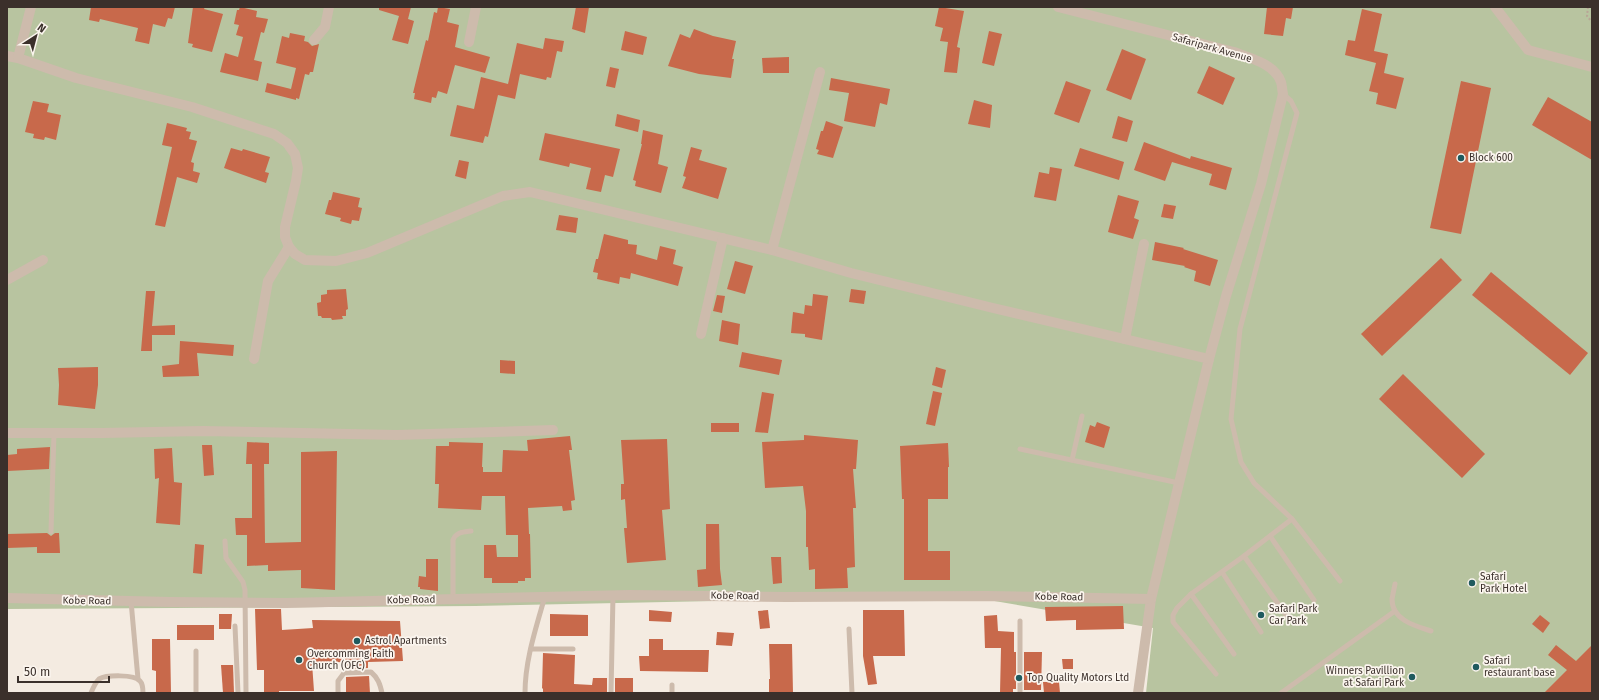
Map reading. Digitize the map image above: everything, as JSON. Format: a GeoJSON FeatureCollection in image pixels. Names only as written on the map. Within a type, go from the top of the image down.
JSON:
{"type":"FeatureCollection","features":[{"type":"Feature","properties":{"kind":"street"},"geometry":{"type":"LineString","coordinates":[[18,58],[31,7]]}},
{"type":"Feature","properties":{"kind":"street"},"geometry":{"type":"LineString","coordinates":[[314,40],[325,27],[329,7]]}},
{"type":"Feature","properties":{"kind":"street"},"geometry":{"type":"LineString","coordinates":[[469,42],[476,7]]}},
{"type":"Feature","properties":{"kind":"street","name":"Safaripark Avenue"},"geometry":{"type":"LineString","coordinates":[[1058,7],[1234,52],[1262,63],[1270,68],[1281,81],[1283,94]]}},
{"type":"Feature","properties":{"kind":"street"},"geometry":{"type":"LineString","coordinates":[[1495,7],[1528,50],[1592,68]]}},
{"type":"Feature","properties":{"kind":"street"},"geometry":{"type":"LineString","coordinates":[[7,56],[18,58],[76,78],[192,107],[274,134],[286,142],[294,154],[298,168],[285,228],[286,237],[289,247],[295,254],[305,260],[336,261],[368,253],[503,196],[530,192],[772,250],[851,273],[1209,359]]}},
{"type":"Feature","properties":{"kind":"street"},"geometry":{"type":"LineString","coordinates":[[772,250],[820,72]]}},
{"type":"Feature","properties":{"kind":"street"},"geometry":{"type":"LineString","coordinates":[[1138,693],[1151,598],[1179,482],[1209,359],[1226,296],[1261,184],[1283,94]]}},
{"type":"Feature","properties":{"kind":"street"},"geometry":{"type":"LineString","coordinates":[[701,334],[723,238]]}},
{"type":"Feature","properties":{"kind":"street"},"geometry":{"type":"LineString","coordinates":[[1125,339],[1144,244]]}},
{"type":"Feature","properties":{"kind":"street"},"geometry":{"type":"LineString","coordinates":[[254,359],[268,281],[289,247]]}},
{"type":"Feature","properties":{"kind":"street"},"geometry":{"type":"LineString","coordinates":[[7,280],[43,260]]}},
{"type":"Feature","properties":{"kind":"street"},"geometry":{"type":"LineString","coordinates":[[7,433],[203,431],[397,435],[553,430]]}},
{"type":"Feature","properties":{"kind":"street","name":"Kobe Road"},"geometry":{"type":"LineString","coordinates":[[7,598],[244,603],[613,595],[1151,598]]}},
{"type":"Feature","properties":{"kind":"lane"},"geometry":{"type":"LineString","coordinates":[[1283,94],[1291,101],[1297,113],[1240,329],[1231,419],[1240,462],[1254,483],[1292,519],[1340,581]]}},
{"type":"Feature","properties":{"kind":"lane"},"geometry":{"type":"LineString","coordinates":[[1072,460],[1082,416]]}},
{"type":"Feature","properties":{"kind":"lane"},"geometry":{"type":"LineString","coordinates":[[51,532],[54,433]]}},
{"type":"Feature","properties":{"kind":"lane"},"geometry":{"type":"LineString","coordinates":[[1020,450],[1179,482]]}},
{"type":"Feature","properties":{"kind":"lane"},"geometry":{"type":"LineString","coordinates":[[1216,674],[1174,622],[1173,615],[1177,608],[1191,594],[1292,519]]}},
{"type":"Feature","properties":{"kind":"lane"},"geometry":{"type":"LineString","coordinates":[[454,599],[453,540],[454,536],[459,533],[471,530]]}},
{"type":"Feature","properties":{"kind":"lane"},"geometry":{"type":"LineString","coordinates":[[1270,536],[1314,600]]}},
{"type":"Feature","properties":{"kind":"lane"},"geometry":{"type":"LineString","coordinates":[[225,540],[226,558],[243,582],[245,590],[246,693]]}},
{"type":"Feature","properties":{"kind":"lane"},"geometry":{"type":"LineString","coordinates":[[1244,556],[1286,615]]}},
{"type":"Feature","properties":{"kind":"lane"},"geometry":{"type":"LineString","coordinates":[[1222,572],[1261,632]]}},
{"type":"Feature","properties":{"kind":"lane"},"geometry":{"type":"LineString","coordinates":[[1395,584],[1392,600],[1395,611],[1413,626],[1430,631]]}},
{"type":"Feature","properties":{"kind":"lane"},"geometry":{"type":"LineString","coordinates":[[1191,594],[1234,654]]}},
{"type":"Feature","properties":{"kind":"lane"},"geometry":{"type":"LineString","coordinates":[[612,693],[613,595]]}},
{"type":"Feature","properties":{"kind":"lane"},"geometry":{"type":"LineString","coordinates":[[525,693],[525,678],[545,596]]}},
{"type":"Feature","properties":{"kind":"lane"},"geometry":{"type":"LineString","coordinates":[[131,601],[138,679]]}},
{"type":"Feature","properties":{"kind":"lane"},"geometry":{"type":"LineString","coordinates":[[1281,693],[1395,611]]}},
{"type":"Feature","properties":{"kind":"lane"},"geometry":{"type":"LineString","coordinates":[[1020,621],[1020,693]]}},
{"type":"Feature","properties":{"kind":"lane"},"geometry":{"type":"LineString","coordinates":[[235,626],[238,693]]}},
{"type":"Feature","properties":{"kind":"lane"},"geometry":{"type":"LineString","coordinates":[[850,628],[852,693]]}},
{"type":"Feature","properties":{"kind":"lane"},"geometry":{"type":"LineString","coordinates":[[531,649],[573,649]]}},
{"type":"Feature","properties":{"kind":"lane"},"geometry":{"type":"LineString","coordinates":[[196,651],[196,693]]}},
{"type":"Feature","properties":{"kind":"lane"},"geometry":{"type":"LineString","coordinates":[[338,693],[338,681],[344,673],[371,672],[376,676],[380,683],[382,693]]}},
{"type":"Feature","properties":{"kind":"lane"},"geometry":{"type":"LineString","coordinates":[[91,693],[95,683],[101,678],[132,676],[141,682],[143,693]]}},
{"type":"Feature","properties":{"kind":"lane"},"geometry":{"type":"LineString","coordinates":[[672,685],[672,693]]}},
{"type":"Feature","properties":{"kind":"path"},"geometry":{"type":"LineString","coordinates":[[1588,7],[1587,16],[1592,22]]}},
{"type":"Feature","properties":{"kind":"green space"},"geometry":{"type":"Polygon","coordinates":[[[7,7],[1592,7],[1592,693],[1146,693],[1153,628],[965,596],[475,606],[7,609],[7,7]]]}},
{"type":"Feature","properties":{"kind":"building"},"geometry":{"type":"Polygon","coordinates":[[[91,7],[175,7],[172,19],[168,18],[165,27],[153,24],[149,44],[135,41],[138,28],[100,19],[99,22],[89,20],[91,7]]]}},
{"type":"Feature","properties":{"kind":"building"},"geometry":{"type":"Polygon","coordinates":[[[193,7],[205,7],[204,9],[223,14],[212,52],[192,47],[193,44],[188,43],[193,7]]]}},
{"type":"Feature","properties":{"kind":"building"},"geometry":{"type":"Polygon","coordinates":[[[240,7],[257,11],[256,17],[268,19],[264,33],[261,32],[254,60],[262,62],[258,81],[220,72],[225,53],[238,57],[243,37],[236,35],[239,25],[234,24],[237,10],[239,10],[240,7]]]}},
{"type":"Feature","properties":{"kind":"building"},"geometry":{"type":"Polygon","coordinates":[[[379,7],[411,7],[408,19],[414,21],[408,44],[392,40],[399,16],[379,10],[379,7]]]}},
{"type":"Feature","properties":{"kind":"building"},"geometry":{"type":"Polygon","coordinates":[[[438,7],[450,9],[447,22],[459,25],[455,47],[490,57],[485,73],[455,65],[447,94],[438,91],[436,98],[432,97],[431,103],[414,99],[415,93],[413,93],[426,40],[428,41],[434,12],[437,13],[438,7]]]}},
{"type":"Feature","properties":{"kind":"building"},"geometry":{"type":"Polygon","coordinates":[[[576,7],[589,7],[585,33],[572,29],[576,7]]]}},
{"type":"Feature","properties":{"kind":"building"},"geometry":{"type":"Polygon","coordinates":[[[939,7],[964,11],[957,47],[960,48],[957,73],[944,72],[948,42],[940,41],[943,28],[935,26],[939,7]]]}},
{"type":"Feature","properties":{"kind":"building"},"geometry":{"type":"Polygon","coordinates":[[[1267,7],[1293,7],[1291,19],[1286,18],[1283,36],[1264,34],[1267,7]]]}},
{"type":"Feature","properties":{"kind":"building"},"geometry":{"type":"Polygon","coordinates":[[[1362,9],[1382,14],[1374,51],[1388,54],[1384,73],[1404,78],[1396,109],[1376,104],[1378,93],[1369,91],[1376,63],[1345,55],[1348,40],[1355,41],[1362,9]]]}},
{"type":"Feature","properties":{"kind":"building"},"geometry":{"type":"Polygon","coordinates":[[[694,29],[713,36],[736,41],[732,59],[734,59],[731,78],[699,74],[668,66],[680,34],[690,38],[694,29]]]}},
{"type":"Feature","properties":{"kind":"building"},"geometry":{"type":"Polygon","coordinates":[[[625,31],[647,37],[643,55],[621,50],[625,31]]]}},
{"type":"Feature","properties":{"kind":"building"},"geometry":{"type":"Polygon","coordinates":[[[989,31],[1002,34],[994,66],[982,63],[989,31]]]}},
{"type":"Feature","properties":{"kind":"building"},"geometry":{"type":"Polygon","coordinates":[[[290,33],[305,36],[304,41],[308,42],[312,46],[319,44],[313,72],[310,72],[309,75],[305,74],[299,99],[296,98],[296,100],[265,92],[267,83],[291,89],[296,68],[276,63],[282,36],[289,38],[290,33]]]}},
{"type":"Feature","properties":{"kind":"building"},"geometry":{"type":"Polygon","coordinates":[[[545,38],[564,41],[562,52],[557,51],[551,78],[547,77],[546,80],[520,74],[515,99],[498,95],[488,137],[485,136],[483,143],[450,136],[457,105],[474,109],[481,77],[508,84],[517,43],[543,49],[545,38]]]}},
{"type":"Feature","properties":{"kind":"building"},"geometry":{"type":"Polygon","coordinates":[[[1122,49],[1146,59],[1131,100],[1106,90],[1122,49]]]}},
{"type":"Feature","properties":{"kind":"building"},"geometry":{"type":"Polygon","coordinates":[[[789,57],[789,73],[763,73],[762,58],[789,57]]]}},
{"type":"Feature","properties":{"kind":"building"},"geometry":{"type":"Polygon","coordinates":[[[1209,66],[1235,78],[1223,105],[1197,93],[1209,66]]]}},
{"type":"Feature","properties":{"kind":"building"},"geometry":{"type":"Polygon","coordinates":[[[610,67],[619,69],[615,88],[606,86],[610,67]]]}},
{"type":"Feature","properties":{"kind":"building"},"geometry":{"type":"Polygon","coordinates":[[[831,78],[890,89],[887,105],[880,103],[875,127],[844,121],[849,93],[829,90],[831,78]]]}},
{"type":"Feature","properties":{"kind":"building"},"geometry":{"type":"Polygon","coordinates":[[[1066,81],[1091,90],[1079,123],[1054,114],[1066,81]]]}},
{"type":"Feature","properties":{"kind":"building","name":"Block 600"},"geometry":{"type":"Polygon","coordinates":[[[1461,81],[1491,88],[1461,234],[1430,228],[1461,81]]]}},
{"type":"Feature","properties":{"kind":"building"},"geometry":{"type":"Polygon","coordinates":[[[1548,97],[1592,122],[1592,160],[1532,125],[1548,97]]]}},
{"type":"Feature","properties":{"kind":"building"},"geometry":{"type":"Polygon","coordinates":[[[974,100],[992,105],[990,128],[968,124],[974,100]]]}},
{"type":"Feature","properties":{"kind":"building"},"geometry":{"type":"Polygon","coordinates":[[[33,101],[49,104],[47,112],[61,115],[56,140],[45,137],[44,140],[33,138],[34,134],[25,132],[33,101]]]}},
{"type":"Feature","properties":{"kind":"building"},"geometry":{"type":"Polygon","coordinates":[[[617,114],[640,120],[638,132],[615,126],[617,114]]]}},
{"type":"Feature","properties":{"kind":"building"},"geometry":{"type":"Polygon","coordinates":[[[1118,116],[1133,121],[1127,142],[1112,138],[1118,116]]]}},
{"type":"Feature","properties":{"kind":"building"},"geometry":{"type":"Polygon","coordinates":[[[826,121],[843,127],[833,158],[817,154],[819,150],[816,149],[821,131],[823,131],[826,121]]]}},
{"type":"Feature","properties":{"kind":"building"},"geometry":{"type":"Polygon","coordinates":[[[167,123],[187,128],[186,131],[191,132],[189,139],[197,141],[191,162],[194,163],[193,171],[200,173],[197,183],[177,177],[165,227],[155,225],[172,147],[162,145],[167,123]]]}},
{"type":"Feature","properties":{"kind":"building"},"geometry":{"type":"Polygon","coordinates":[[[643,130],[663,135],[658,164],[668,167],[661,193],[635,186],[636,181],[633,180],[642,144],[643,130]]]}},
{"type":"Feature","properties":{"kind":"building"},"geometry":{"type":"Polygon","coordinates":[[[545,133],[620,149],[613,177],[605,175],[601,192],[586,189],[591,168],[570,163],[569,167],[539,160],[545,133]]]}},
{"type":"Feature","properties":{"kind":"building"},"geometry":{"type":"Polygon","coordinates":[[[1144,142],[1190,159],[1191,156],[1232,168],[1226,190],[1209,185],[1212,174],[1172,162],[1165,181],[1134,170],[1144,142]]]}},
{"type":"Feature","properties":{"kind":"building"},"geometry":{"type":"Polygon","coordinates":[[[691,147],[702,150],[699,160],[727,168],[718,199],[682,188],[686,177],[683,176],[691,147]]]}},
{"type":"Feature","properties":{"kind":"building"},"geometry":{"type":"Polygon","coordinates":[[[231,148],[242,151],[243,149],[270,157],[265,172],[269,173],[266,183],[224,168],[231,148]]]}},
{"type":"Feature","properties":{"kind":"building"},"geometry":{"type":"Polygon","coordinates":[[[1080,148],[1124,162],[1119,180],[1074,166],[1080,148]]]}},
{"type":"Feature","properties":{"kind":"building"},"geometry":{"type":"Polygon","coordinates":[[[459,160],[469,162],[466,179],[455,176],[459,160]]]}},
{"type":"Feature","properties":{"kind":"building"},"geometry":{"type":"Polygon","coordinates":[[[1050,167],[1062,169],[1056,201],[1034,197],[1039,172],[1049,174],[1050,167]]]}},
{"type":"Feature","properties":{"kind":"building"},"geometry":{"type":"Polygon","coordinates":[[[333,192],[360,198],[358,207],[362,208],[359,221],[352,220],[351,224],[340,221],[341,218],[325,214],[333,192]]]}},
{"type":"Feature","properties":{"kind":"building"},"geometry":{"type":"Polygon","coordinates":[[[1118,195],[1139,201],[1134,218],[1139,220],[1133,239],[1108,232],[1118,195]]]}},
{"type":"Feature","properties":{"kind":"building"},"geometry":{"type":"Polygon","coordinates":[[[1164,204],[1176,206],[1173,219],[1161,217],[1164,204]]]}},
{"type":"Feature","properties":{"kind":"building"},"geometry":{"type":"Polygon","coordinates":[[[559,215],[578,218],[576,233],[556,230],[559,215]]]}},
{"type":"Feature","properties":{"kind":"building"},"geometry":{"type":"Polygon","coordinates":[[[604,234],[628,240],[628,244],[637,245],[636,254],[657,260],[660,246],[676,250],[673,264],[683,267],[678,286],[631,273],[630,279],[620,277],[619,284],[597,279],[598,273],[593,272],[604,234]]]}},
{"type":"Feature","properties":{"kind":"building"},"geometry":{"type":"Polygon","coordinates":[[[1155,242],[1184,248],[1183,249],[1218,260],[1210,286],[1194,281],[1196,271],[1184,267],[1185,266],[1152,260],[1155,242]]]}},
{"type":"Feature","properties":{"kind":"building"},"geometry":{"type":"Polygon","coordinates":[[[1441,258],[1462,280],[1382,356],[1361,334],[1441,258]]]}},
{"type":"Feature","properties":{"kind":"building"},"geometry":{"type":"Polygon","coordinates":[[[735,261],[753,266],[745,294],[727,289],[735,261]]]}},
{"type":"Feature","properties":{"kind":"building"},"geometry":{"type":"Polygon","coordinates":[[[1491,272],[1588,353],[1570,375],[1472,295],[1491,272]]]}},
{"type":"Feature","properties":{"kind":"building"},"geometry":{"type":"Polygon","coordinates":[[[346,289],[348,309],[346,310],[346,316],[342,316],[343,319],[332,320],[331,318],[322,318],[321,316],[318,316],[317,303],[321,302],[321,295],[327,294],[327,290],[346,289]]]}},
{"type":"Feature","properties":{"kind":"building"},"geometry":{"type":"Polygon","coordinates":[[[851,289],[866,291],[864,304],[849,302],[851,289]]]}},
{"type":"Feature","properties":{"kind":"building"},"geometry":{"type":"Polygon","coordinates":[[[146,291],[155,291],[152,326],[175,325],[175,335],[152,335],[152,351],[141,351],[146,291]]]}},
{"type":"Feature","properties":{"kind":"building"},"geometry":{"type":"Polygon","coordinates":[[[813,294],[828,296],[822,340],[805,337],[805,334],[791,333],[793,312],[804,314],[805,305],[812,306],[813,294]]]}},
{"type":"Feature","properties":{"kind":"building"},"geometry":{"type":"Polygon","coordinates":[[[717,295],[725,296],[722,313],[713,311],[717,295]]]}},
{"type":"Feature","properties":{"kind":"building"},"geometry":{"type":"Polygon","coordinates":[[[722,320],[740,324],[738,345],[719,341],[722,320]]]}},
{"type":"Feature","properties":{"kind":"building"},"geometry":{"type":"Polygon","coordinates":[[[180,341],[234,345],[233,356],[197,353],[199,376],[163,377],[162,366],[179,364],[180,341]]]}},
{"type":"Feature","properties":{"kind":"building"},"geometry":{"type":"Polygon","coordinates":[[[742,352],[782,360],[779,375],[739,367],[742,352]]]}},
{"type":"Feature","properties":{"kind":"building"},"geometry":{"type":"Polygon","coordinates":[[[500,360],[515,361],[515,374],[500,373],[500,360]]]}},
{"type":"Feature","properties":{"kind":"building"},"geometry":{"type":"Polygon","coordinates":[[[98,367],[98,385],[95,409],[58,405],[58,368],[98,367]]]}},
{"type":"Feature","properties":{"kind":"building"},"geometry":{"type":"Polygon","coordinates":[[[936,367],[946,370],[942,388],[932,385],[936,367]]]}},
{"type":"Feature","properties":{"kind":"building"},"geometry":{"type":"Polygon","coordinates":[[[1403,374],[1485,454],[1462,478],[1379,399],[1403,374]]]}},
{"type":"Feature","properties":{"kind":"building"},"geometry":{"type":"Polygon","coordinates":[[[933,391],[942,393],[935,426],[926,424],[933,391]]]}},
{"type":"Feature","properties":{"kind":"building"},"geometry":{"type":"Polygon","coordinates":[[[762,392],[774,394],[768,433],[755,432],[762,392]]]}},
{"type":"Feature","properties":{"kind":"building"},"geometry":{"type":"Polygon","coordinates":[[[1097,422],[1110,427],[1104,448],[1085,442],[1090,425],[1095,427],[1097,422]]]}},
{"type":"Feature","properties":{"kind":"building"},"geometry":{"type":"Polygon","coordinates":[[[711,423],[739,423],[739,432],[711,432],[711,423]]]}},
{"type":"Feature","properties":{"kind":"building"},"geometry":{"type":"Polygon","coordinates":[[[804,435],[858,440],[856,469],[853,469],[856,508],[853,508],[855,567],[847,568],[848,588],[815,589],[815,569],[809,570],[808,547],[806,547],[806,511],[803,486],[765,488],[762,442],[804,440],[804,435]]]}},
{"type":"Feature","properties":{"kind":"building"},"geometry":{"type":"Polygon","coordinates":[[[570,436],[572,450],[569,450],[575,500],[571,501],[572,510],[563,511],[562,506],[528,508],[531,578],[525,578],[525,581],[518,581],[518,583],[492,583],[492,578],[484,578],[484,545],[496,545],[497,557],[518,557],[518,535],[506,535],[505,496],[482,496],[481,510],[438,508],[439,484],[435,484],[436,446],[449,446],[449,442],[483,443],[483,472],[502,472],[503,450],[528,451],[527,440],[570,436]]]}},
{"type":"Feature","properties":{"kind":"building"},"geometry":{"type":"Polygon","coordinates":[[[667,439],[670,509],[662,510],[666,560],[627,563],[624,528],[627,528],[625,499],[621,500],[621,484],[624,484],[621,440],[667,439]]]}},
{"type":"Feature","properties":{"kind":"building"},"geometry":{"type":"Polygon","coordinates":[[[247,442],[269,443],[269,464],[264,464],[265,543],[301,542],[301,452],[337,451],[335,590],[301,588],[301,570],[268,571],[268,565],[247,566],[247,535],[236,535],[235,518],[252,518],[252,464],[246,464],[247,442]]]}},
{"type":"Feature","properties":{"kind":"building"},"geometry":{"type":"Polygon","coordinates":[[[948,443],[948,499],[928,499],[928,551],[950,551],[950,580],[904,580],[904,499],[902,499],[900,446],[948,443]]]}},
{"type":"Feature","properties":{"kind":"building"},"geometry":{"type":"Polygon","coordinates":[[[202,445],[212,445],[214,475],[204,476],[202,445]]]}},
{"type":"Feature","properties":{"kind":"building"},"geometry":{"type":"Polygon","coordinates":[[[50,447],[49,469],[7,471],[7,455],[17,454],[17,449],[50,447]]]}},
{"type":"Feature","properties":{"kind":"building"},"geometry":{"type":"Polygon","coordinates":[[[172,448],[174,482],[182,483],[180,525],[156,523],[159,478],[155,479],[154,449],[172,448]]]}},
{"type":"Feature","properties":{"kind":"building"},"geometry":{"type":"Polygon","coordinates":[[[706,524],[719,524],[720,569],[722,585],[698,587],[697,570],[706,569],[706,524]]]}},
{"type":"Feature","properties":{"kind":"building"},"geometry":{"type":"Polygon","coordinates":[[[47,533],[51,536],[55,533],[59,533],[60,553],[37,553],[37,547],[7,548],[7,534],[47,533]]]}},
{"type":"Feature","properties":{"kind":"building"},"geometry":{"type":"Polygon","coordinates":[[[195,544],[204,545],[202,574],[193,573],[195,544]]]}},
{"type":"Feature","properties":{"kind":"building"},"geometry":{"type":"Polygon","coordinates":[[[771,557],[781,557],[782,583],[773,584],[771,557]]]}},
{"type":"Feature","properties":{"kind":"building"},"geometry":{"type":"Polygon","coordinates":[[[426,559],[438,559],[438,591],[420,589],[420,587],[418,587],[419,576],[426,577],[426,559]]]}},
{"type":"Feature","properties":{"kind":"building"},"geometry":{"type":"Polygon","coordinates":[[[1123,606],[1124,629],[1076,630],[1076,620],[1046,621],[1045,607],[1123,606]]]}},
{"type":"Feature","properties":{"kind":"building"},"geometry":{"type":"Polygon","coordinates":[[[255,609],[281,609],[282,630],[313,628],[312,620],[400,621],[403,661],[368,662],[368,668],[344,669],[344,662],[312,663],[314,691],[279,691],[279,693],[264,693],[264,670],[257,670],[255,609]]]}},
{"type":"Feature","properties":{"kind":"building"},"geometry":{"type":"Polygon","coordinates":[[[649,610],[672,612],[671,622],[649,621],[649,610]]]}},
{"type":"Feature","properties":{"kind":"building"},"geometry":{"type":"Polygon","coordinates":[[[768,610],[770,628],[760,629],[758,611],[768,610]]]}},
{"type":"Feature","properties":{"kind":"building"},"geometry":{"type":"Polygon","coordinates":[[[863,610],[904,610],[905,656],[873,656],[877,684],[868,685],[863,656],[863,610]]]}},
{"type":"Feature","properties":{"kind":"building"},"geometry":{"type":"Polygon","coordinates":[[[219,614],[232,614],[231,629],[219,629],[219,614]]]}},
{"type":"Feature","properties":{"kind":"building"},"geometry":{"type":"Polygon","coordinates":[[[550,614],[588,615],[588,636],[550,636],[550,614]]]}},
{"type":"Feature","properties":{"kind":"building"},"geometry":{"type":"Polygon","coordinates":[[[997,615],[998,631],[1014,632],[1014,652],[1016,652],[1016,689],[1013,689],[1013,693],[1000,693],[1001,648],[985,648],[984,616],[997,615]]]}},
{"type":"Feature","properties":{"kind":"building"},"geometry":{"type":"Polygon","coordinates":[[[1540,615],[1550,623],[1543,633],[1532,624],[1540,615]]]}},
{"type":"Feature","properties":{"kind":"building"},"geometry":{"type":"Polygon","coordinates":[[[177,625],[214,625],[214,640],[177,640],[177,625]]]}},
{"type":"Feature","properties":{"kind":"building"},"geometry":{"type":"Polygon","coordinates":[[[717,632],[734,633],[732,646],[716,645],[717,632]]]}},
{"type":"Feature","properties":{"kind":"building"},"geometry":{"type":"Polygon","coordinates":[[[152,639],[170,639],[171,693],[156,693],[156,671],[152,670],[152,639]]]}},
{"type":"Feature","properties":{"kind":"building"},"geometry":{"type":"Polygon","coordinates":[[[649,639],[663,639],[663,650],[709,650],[708,672],[640,671],[639,656],[649,656],[649,639]]]}},
{"type":"Feature","properties":{"kind":"building"},"geometry":{"type":"Polygon","coordinates":[[[769,644],[792,644],[793,693],[769,693],[769,644]]]}},
{"type":"Feature","properties":{"kind":"building"},"geometry":{"type":"Polygon","coordinates":[[[1556,645],[1576,661],[1592,645],[1592,693],[1544,693],[1567,670],[1548,655],[1556,645]]]}},
{"type":"Feature","properties":{"kind":"building"},"geometry":{"type":"Polygon","coordinates":[[[1024,652],[1042,652],[1041,690],[1024,690],[1024,652]]]}},
{"type":"Feature","properties":{"kind":"building"},"geometry":{"type":"Polygon","coordinates":[[[543,653],[575,655],[574,684],[592,685],[593,678],[607,678],[607,693],[543,693],[543,653]]]}},
{"type":"Feature","properties":{"kind":"building"},"geometry":{"type":"Polygon","coordinates":[[[1062,659],[1073,659],[1073,669],[1063,669],[1062,659]]]}},
{"type":"Feature","properties":{"kind":"building"},"geometry":{"type":"Polygon","coordinates":[[[221,665],[233,665],[234,693],[223,693],[221,665]]]}},
{"type":"Feature","properties":{"kind":"building"},"geometry":{"type":"Polygon","coordinates":[[[369,676],[370,693],[346,693],[346,677],[369,676]]]}},
{"type":"Feature","properties":{"kind":"building"},"geometry":{"type":"Polygon","coordinates":[[[615,678],[633,678],[633,693],[615,693],[615,678]]]}},
{"type":"Feature","properties":{"kind":"building"},"geometry":{"type":"Polygon","coordinates":[[[1043,682],[1059,682],[1060,693],[1044,693],[1043,682]]]}},
{"type":"Feature","properties":{"kind":"place","name":"Block 600"},"geometry":{"type":"Point","coordinates":[1461,158]}},
{"type":"Feature","properties":{"kind":"place","name":"Safari Park Hotel"},"geometry":{"type":"Point","coordinates":[1472,583]}},
{"type":"Feature","properties":{"kind":"place","name":"Safari Park Car Park"},"geometry":{"type":"Point","coordinates":[1261,615]}},
{"type":"Feature","properties":{"kind":"place","name":"Astrol Apartments"},"geometry":{"type":"Point","coordinates":[357,641]}},
{"type":"Feature","properties":{"kind":"place","name":"Overcomming Faith Church (OFC)"},"geometry":{"type":"Point","coordinates":[299,660]}},
{"type":"Feature","properties":{"kind":"place","name":"Safari restaurant base"},"geometry":{"type":"Point","coordinates":[1476,667]}},
{"type":"Feature","properties":{"kind":"place","name":"Winners Pavillion at Safari Park"},"geometry":{"type":"Point","coordinates":[1412,677]}},
{"type":"Feature","properties":{"kind":"place","name":"Top Quality Motors Ltd"},"geometry":{"type":"Point","coordinates":[1019,678]}}]}
